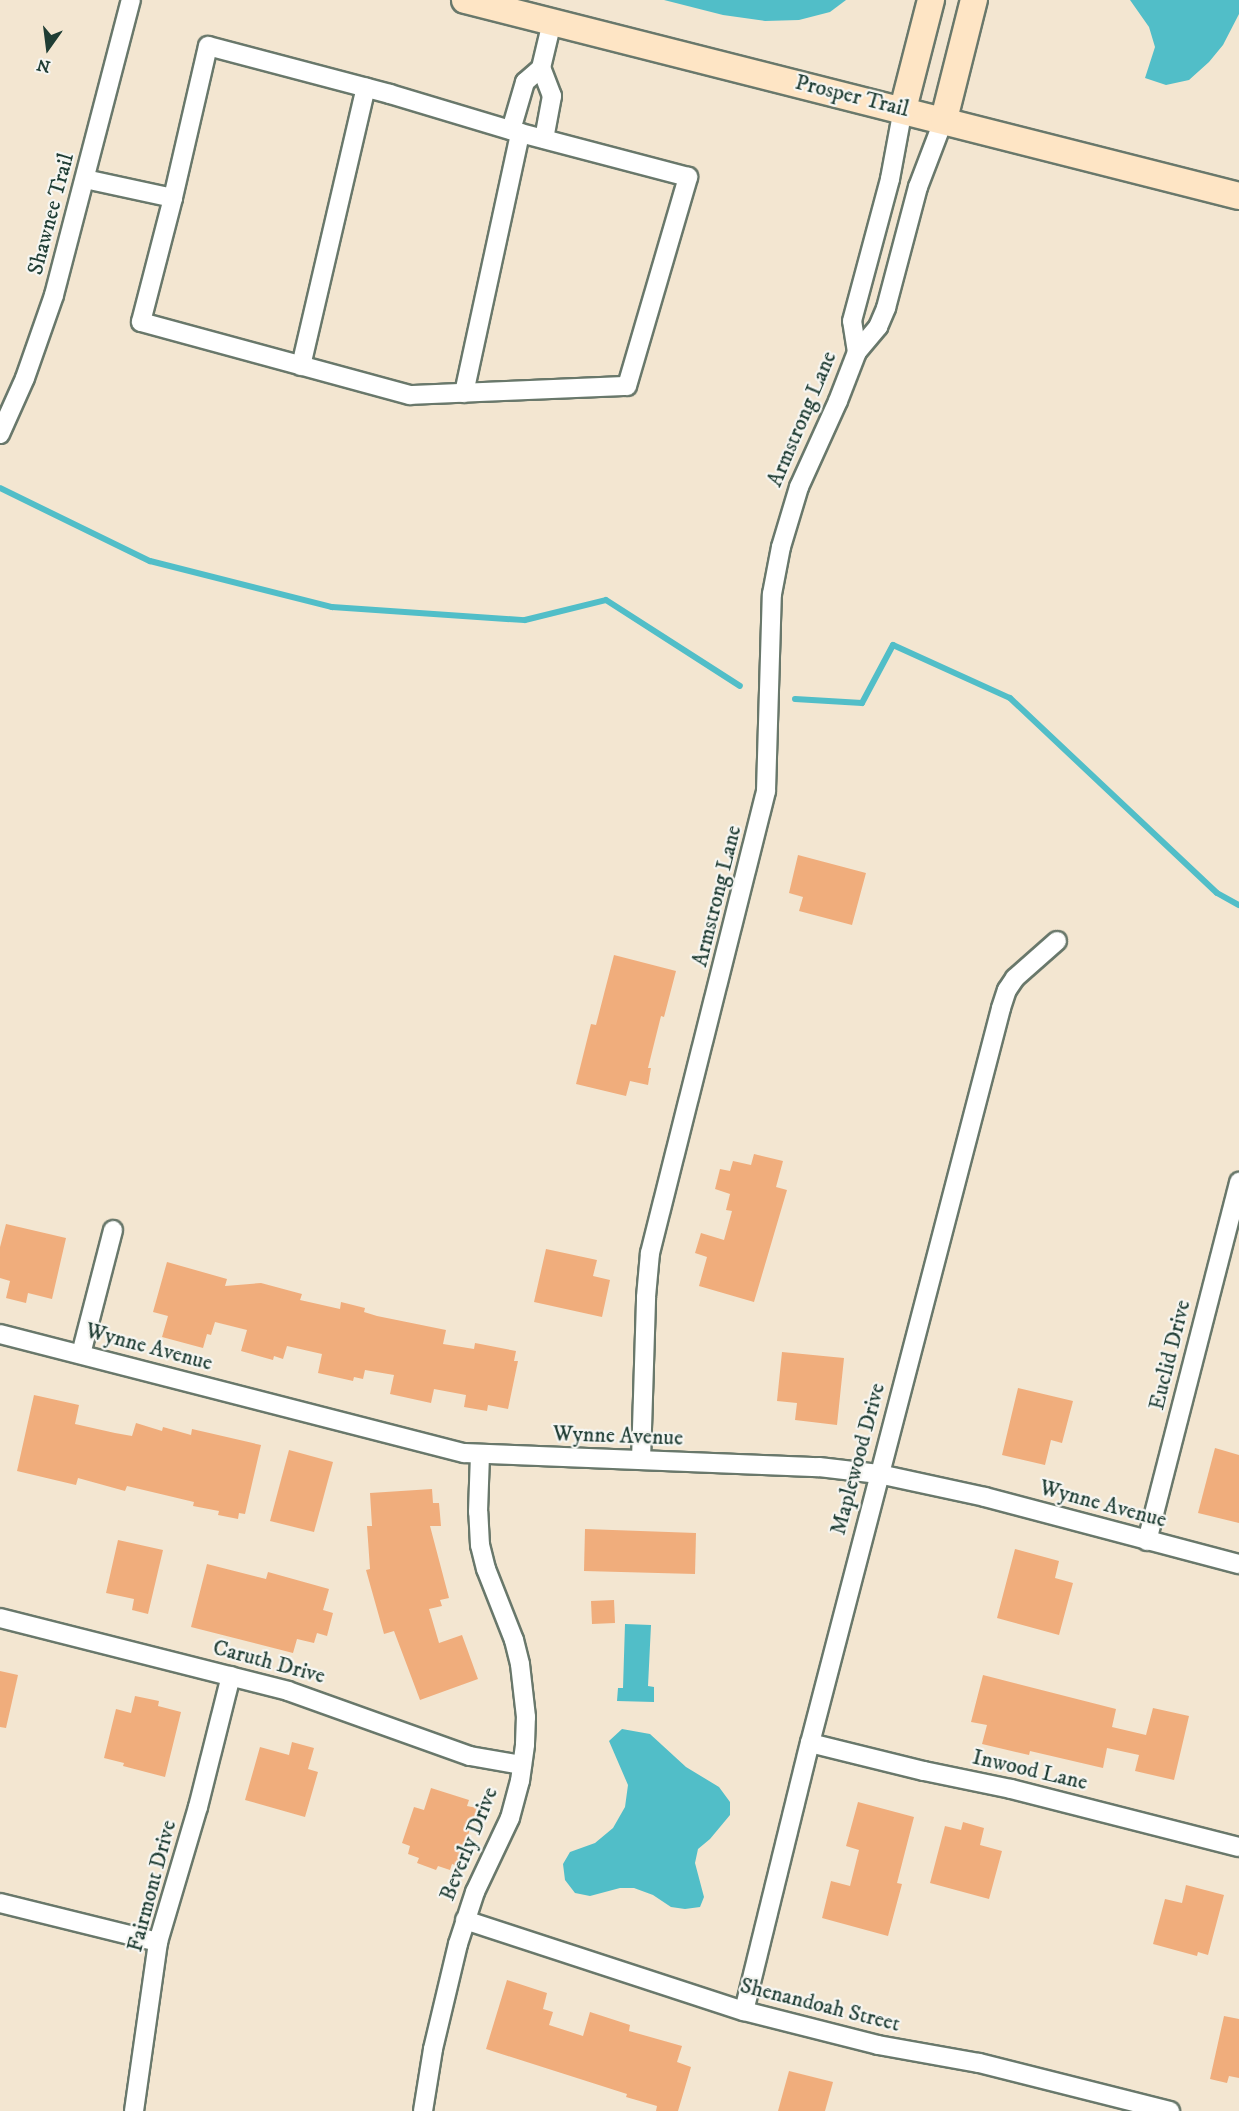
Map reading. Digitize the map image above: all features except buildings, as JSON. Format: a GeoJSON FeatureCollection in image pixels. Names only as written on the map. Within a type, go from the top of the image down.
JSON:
{"type":"FeatureCollection","features":[{"type":"Feature","properties":{"kind":"street","name":"Shawnee Trail"},"geometry":{"type":"LineString","coordinates":[[0,434],[40,335],[85,179],[131,0]]}},
{"type":"Feature","properties":{"kind":"street","name":"Prosper Trail"},"geometry":{"type":"LineString","coordinates":[[465,0],[1239,195]]}},
{"type":"Feature","properties":{"kind":"street"},"geometry":{"type":"LineString","coordinates":[[903,109],[931,0]]}},
{"type":"Feature","properties":{"kind":"street"},"geometry":{"type":"LineString","coordinates":[[944,119],[974,0]]}},
{"type":"Feature","properties":{"kind":"street"},"geometry":{"type":"LineString","coordinates":[[544,140],[552,96],[541,68],[552,22]]}},
{"type":"Feature","properties":{"kind":"street"},"geometry":{"type":"LineString","coordinates":[[208,46],[366,87],[516,132],[688,177],[627,386],[410,395],[141,322],[173,198],[208,46]]}},
{"type":"Feature","properties":{"kind":"street"},"geometry":{"type":"LineString","coordinates":[[464,393],[525,82],[541,68]]}},
{"type":"Feature","properties":{"kind":"street"},"geometry":{"type":"LineString","coordinates":[[301,366],[366,87]]}},
{"type":"Feature","properties":{"kind":"street","name":"Armstrong Lane"},"geometry":{"type":"LineString","coordinates":[[857,352],[852,321],[890,179],[903,109]]}},
{"type":"Feature","properties":{"kind":"street","name":"Armstrong Lane"},"geometry":{"type":"LineString","coordinates":[[641,1460],[646,1286],[650,1253],[766,791],[772,594],[776,572],[792,504],[857,352],[878,327],[886,308],[918,187],[944,119]]}},
{"type":"Feature","properties":{"kind":"street"},"geometry":{"type":"LineString","coordinates":[[85,179],[173,198]]}},
{"type":"Feature","properties":{"kind":"street","name":"Maplewood Drive"},"geometry":{"type":"LineString","coordinates":[[744,2011],[879,1474],[1007,990],[1022,971],[1057,941]]}},
{"type":"Feature","properties":{"kind":"street","name":"Euclid Drive"},"geometry":{"type":"LineString","coordinates":[[1147,1541],[1239,1182]]}},
{"type":"Feature","properties":{"kind":"street"},"geometry":{"type":"LineString","coordinates":[[81,1354],[113,1230]]}},
{"type":"Feature","properties":{"kind":"street","name":"Wynne Avenue"},"geometry":{"type":"LineString","coordinates":[[0,1334],[440,1449],[480,1455],[819,1467],[879,1474],[985,1497],[1239,1564]]}},
{"type":"Feature","properties":{"kind":"street","name":"Beverly Drive"},"geometry":{"type":"LineString","coordinates":[[423,2111],[434,2049],[465,1920],[510,1818],[522,1765],[526,1717],[520,1664],[514,1640],[486,1569],[480,1545],[478,1512],[480,1455]]}},
{"type":"Feature","properties":{"kind":"street","name":"Caruth Drive"},"geometry":{"type":"LineString","coordinates":[[0,1618],[231,1676],[332,1705],[470,1756],[522,1765]]}},
{"type":"Feature","properties":{"kind":"street","name":"Fairmont Drive"},"geometry":{"type":"LineString","coordinates":[[134,2111],[158,1942],[198,1807],[231,1676]]}},
{"type":"Feature","properties":{"kind":"street","name":"Inwood Lane"},"geometry":{"type":"LineString","coordinates":[[810,1743],[924,1771],[1011,1789],[1239,1847]]}},
{"type":"Feature","properties":{"kind":"street"},"geometry":{"type":"LineString","coordinates":[[0,1903],[158,1942]]}},
{"type":"Feature","properties":{"kind":"street","name":"Shenandoah Street"},"geometry":{"type":"LineString","coordinates":[[465,1920],[744,2011],[878,2045],[979,2063],[1170,2111]]}},
{"type":"Feature","properties":{"kind":"water"},"geometry":{"type":"Polygon","coordinates":[[[664,0],[846,0],[830,12],[799,20],[765,21],[723,15],[664,0]]]}},
{"type":"Feature","properties":{"kind":"water"},"geometry":{"type":"Polygon","coordinates":[[[1130,0],[1239,0],[1239,14],[1223,45],[1209,62],[1189,80],[1166,85],[1145,78],[1155,47],[1149,27],[1130,0]]]}},
{"type":"Feature","properties":{"kind":"water"},"geometry":{"type":"Polygon","coordinates":[[[625,1624],[651,1625],[648,1686],[654,1687],[654,1702],[617,1701],[618,1688],[623,1688],[625,1624]]]}},
{"type":"Feature","properties":{"kind":"water"},"geometry":{"type":"Polygon","coordinates":[[[622,1729],[650,1734],[686,1767],[719,1787],[730,1802],[730,1815],[710,1839],[698,1849],[695,1863],[704,1897],[700,1907],[685,1909],[671,1907],[653,1895],[634,1888],[620,1888],[590,1896],[575,1893],[565,1880],[563,1864],[570,1852],[595,1843],[613,1828],[625,1807],[628,1785],[609,1741],[622,1729]]]}},
{"type":"Feature","properties":{"kind":"waterway"},"geometry":{"type":"LineString","coordinates":[[0,488],[150,561],[332,607],[525,620],[606,600],[740,686]]}},
{"type":"Feature","properties":{"kind":"waterway"},"geometry":{"type":"LineString","coordinates":[[795,699],[862,703],[893,645],[1010,698],[1217,893],[1239,905]]}}]}
